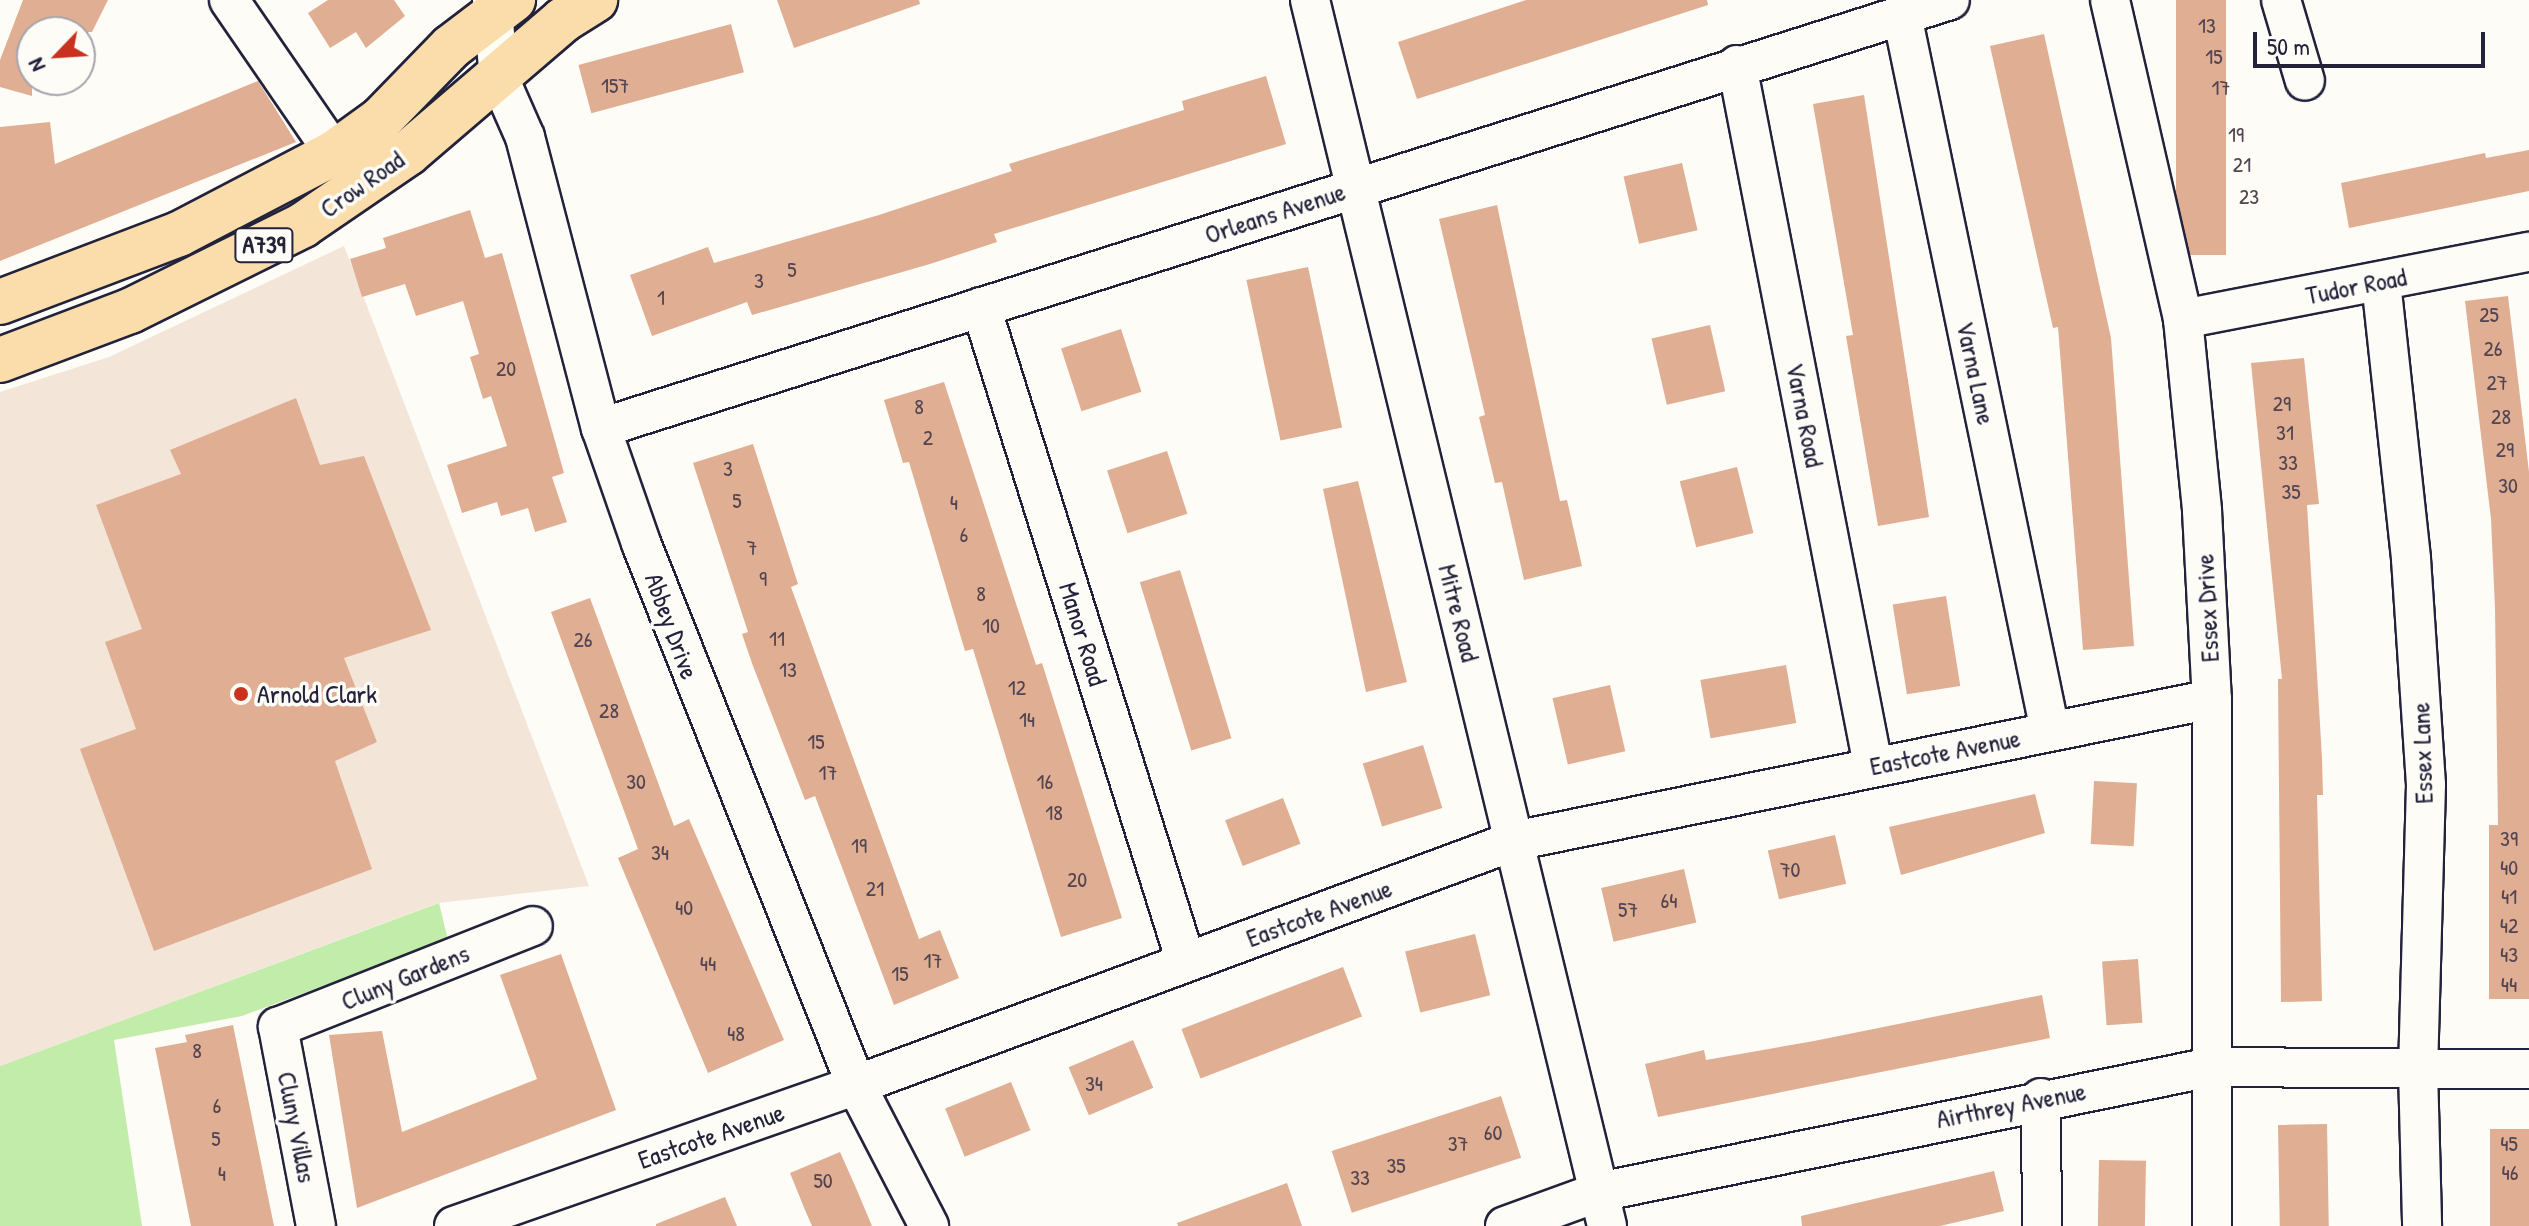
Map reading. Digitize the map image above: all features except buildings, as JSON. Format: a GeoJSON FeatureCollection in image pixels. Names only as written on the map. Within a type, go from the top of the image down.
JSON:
{"type":"FeatureCollection","features":[{"type":"Feature","properties":{"kind":"main road","name":"Crow Road"},"geometry":{"type":"LineString","coordinates":[[0,302],[179,234],[334,153],[380,120],[491,3]]}},
{"type":"Feature","properties":{"kind":"main road","name":"Crow Road"},"geometry":{"type":"LineString","coordinates":[[0,360],[130,311],[303,225],[360,189],[499,78],[575,7]]}},
{"type":"Feature","properties":{"kind":"street"},"geometry":{"type":"LineString","coordinates":[[229,0],[334,153]]}},
{"type":"Feature","properties":{"kind":"street","name":"Mitre Road"},"geometry":{"type":"LineString","coordinates":[[1310,0],[1603,1209]]}},
{"type":"Feature","properties":{"kind":"street","name":"Orleans Avenue"},"geometry":{"type":"LineString","coordinates":[[601,428],[1737,65],[1950,0]]}},
{"type":"Feature","properties":{"kind":"street","name":"Essex Drive"},"geometry":{"type":"LineString","coordinates":[[2110,0],[2183,319],[2202,511],[2212,699],[2212,1226]]}},
{"type":"Feature","properties":{"kind":"street"},"geometry":{"type":"LineString","coordinates":[[2281,0],[2305,81]]}},
{"type":"Feature","properties":{"kind":"street","name":"Abbey Drive"},"geometry":{"type":"LineString","coordinates":[[491,3],[499,78],[525,137],[601,428],[686,666],[856,1085],[929,1226]]}},
{"type":"Feature","properties":{"kind":"street","name":"Varna Lane"},"geometry":{"type":"LineString","coordinates":[[1902,15],[2050,731]]}},
{"type":"Feature","properties":{"kind":"street","name":"Varna Road"},"geometry":{"type":"LineString","coordinates":[[1737,65],[1873,765]]}},
{"type":"Feature","properties":{"kind":"street","name":"Tudor Road"},"geometry":{"type":"LineString","coordinates":[[2183,319],[2529,252]]}},
{"type":"Feature","properties":{"kind":"street","name":"Essex Lane"},"geometry":{"type":"LineString","coordinates":[[2381,282],[2411,559],[2426,785],[2418,1069],[2422,1226]]}},
{"type":"Feature","properties":{"kind":"street","name":"Manor Road"},"geometry":{"type":"LineString","coordinates":[[981,307],[1186,962]]}},
{"type":"Feature","properties":{"kind":"street","name":"Eastcote Avenue"},"geometry":{"type":"LineString","coordinates":[[454,1226],[856,1085],[1514,841],[1873,765],[2212,699]]}},
{"type":"Feature","properties":{"kind":"street","name":"Cluny Gardens"},"geometry":{"type":"LineString","coordinates":[[278,1027],[533,926]]}},
{"type":"Feature","properties":{"kind":"street","name":"Cluny Villas"},"geometry":{"type":"LineString","coordinates":[[278,1027],[316,1226]]}},
{"type":"Feature","properties":{"kind":"street","name":"Airthrey Avenue"},"geometry":{"type":"LineString","coordinates":[[1505,1226],[1603,1209],[2041,1098],[2211,1067],[2529,1069]]}},
{"type":"Feature","properties":{"kind":"street"},"geometry":{"type":"LineString","coordinates":[[2041,1098],[2042,1226]]}},
{"type":"Feature","properties":{"kind":"shaded area"},"geometry":{"type":"Polygon","coordinates":[[[344,246],[589,886],[438,903],[0,1066],[0,392],[109,357],[344,246]]]}},
{"type":"Feature","properties":{"kind":"green space"},"geometry":{"type":"Polygon","coordinates":[[[439,903],[448,940],[242,1016],[114,1040],[142,1226],[0,1226],[0,1066],[439,903]]]}},
{"type":"Feature","properties":{"kind":"place","name":"Arnold Clark"},"geometry":{"type":"Point","coordinates":[241,694]}}]}
